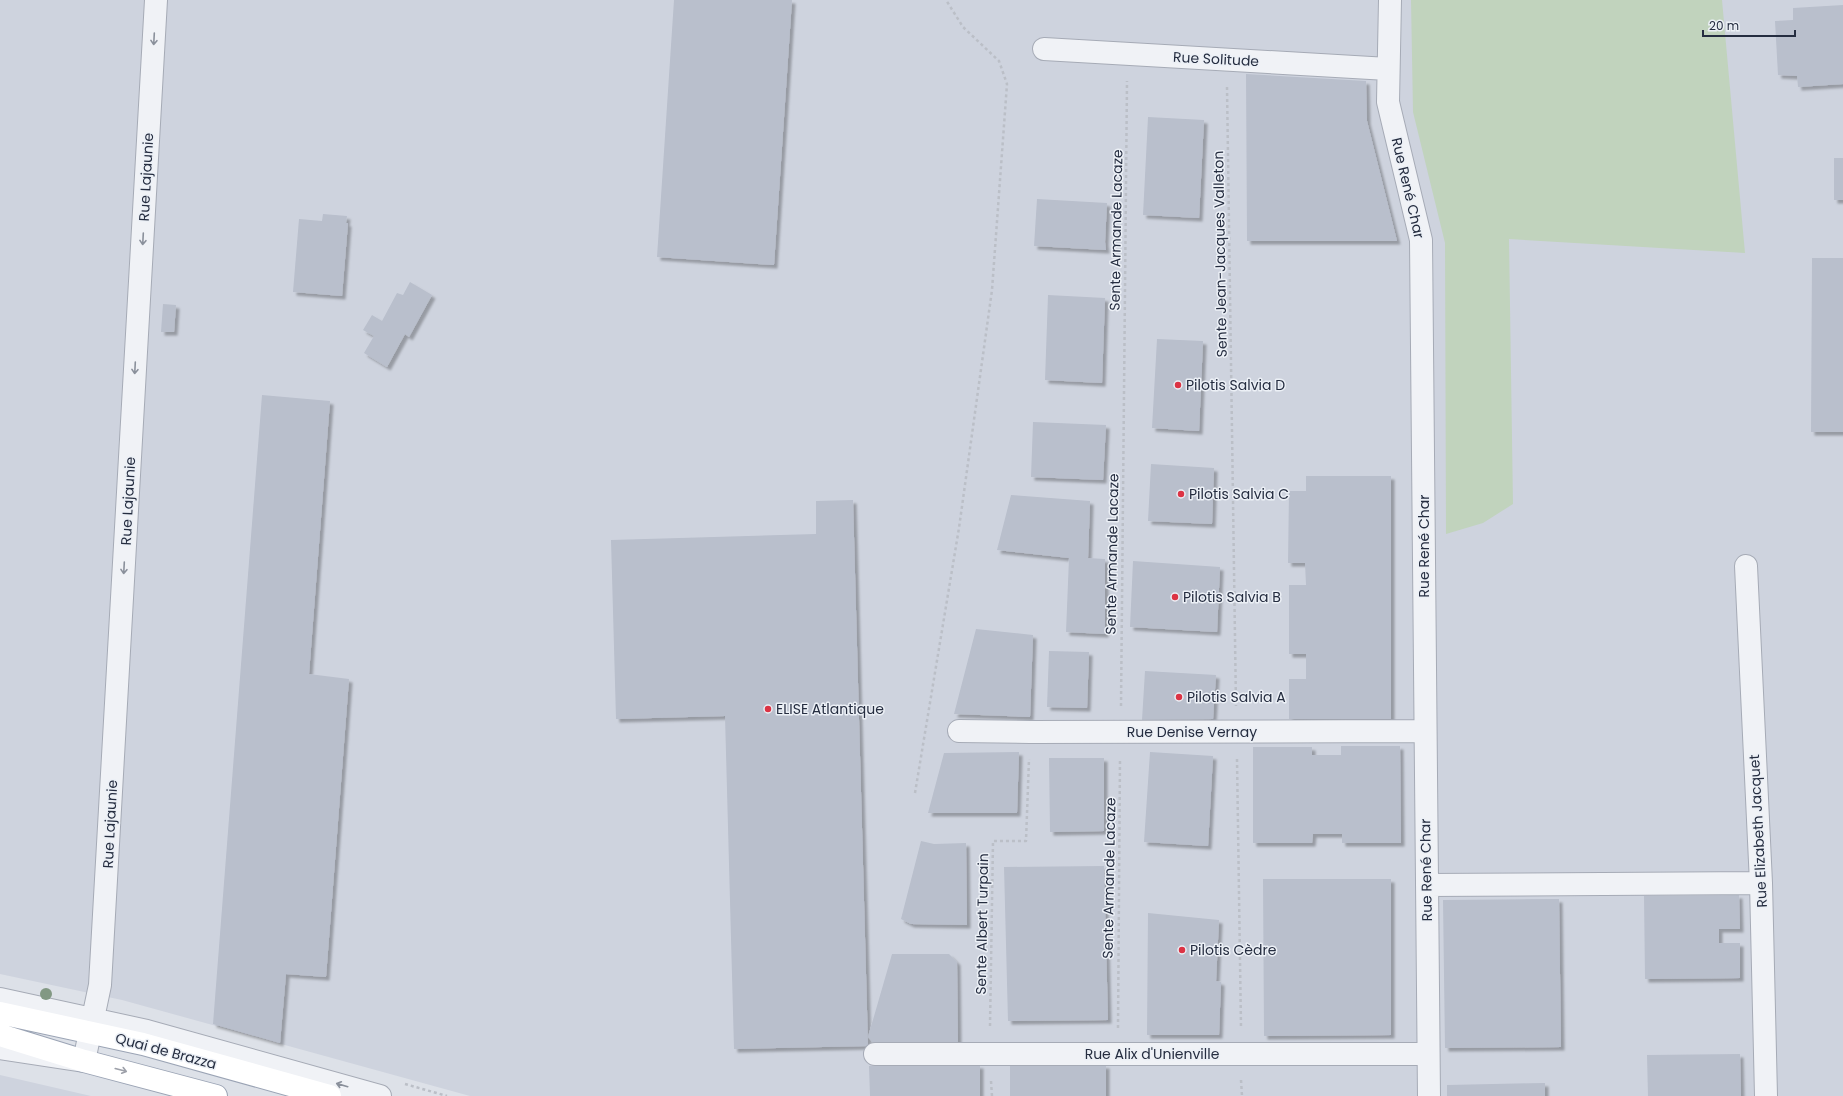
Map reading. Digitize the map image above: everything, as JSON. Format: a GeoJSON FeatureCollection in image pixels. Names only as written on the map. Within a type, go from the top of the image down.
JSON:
{"type":"FeatureCollection","features":[{"type":"Feature","properties":{"kind":"main road","name":"Quai de Brazza"},"geometry":{"type":"LineString","coordinates":[[0,1013],[94,1018],[143,1044],[330,1096]]}},
{"type":"Feature","properties":{"kind":"main road"},"geometry":{"type":"LineString","coordinates":[[0,1036],[216,1096]]}},
{"type":"Feature","properties":{"kind":"street","name":"Rue Lajaunie"},"geometry":{"type":"LineString","coordinates":[[84,1060],[94,1018],[102,962],[156,0]]}},
{"type":"Feature","properties":{"kind":"street","name":"Rue René Char"},"geometry":{"type":"LineString","coordinates":[[1390,0],[1388,102],[1421,240],[1428,1096]]}},
{"type":"Feature","properties":{"kind":"street","name":"Rue Solitude"},"geometry":{"type":"LineString","coordinates":[[1044,50],[1388,69]]}},
{"type":"Feature","properties":{"kind":"street","name":"Rue Elizabeth Jacquet"},"geometry":{"type":"LineString","coordinates":[[1746,566],[1761,883],[1766,1096]]}},
{"type":"Feature","properties":{"kind":"street","name":"Rue Denise Vernay"},"geometry":{"type":"LineString","coordinates":[[959,731],[1425,731]]}},
{"type":"Feature","properties":{"kind":"street"},"geometry":{"type":"LineString","coordinates":[[1426,885],[1761,883]]}},
{"type":"Feature","properties":{"kind":"street"},"geometry":{"type":"LineString","coordinates":[[0,999],[94,1018],[380,1096]]}},
{"type":"Feature","properties":{"kind":"street"},"geometry":{"type":"LineString","coordinates":[[0,1048],[84,1060]]}},
{"type":"Feature","properties":{"kind":"street","name":"Rue Alix d'Unienville"},"geometry":{"type":"LineString","coordinates":[[875,1054],[1428,1054]]}},
{"type":"Feature","properties":{"kind":"path"},"geometry":{"type":"LineString","coordinates":[[915,793],[960,528],[992,290],[1007,84],[999,61],[962,27],[946,0]]}},
{"type":"Feature","properties":{"kind":"path","name":"Sente Armande Lacaze"},"geometry":{"type":"LineString","coordinates":[[1117,1054],[1128,54]]}},
{"type":"Feature","properties":{"kind":"path","name":"Sente Jean-Jacques Valleton"},"geometry":{"type":"LineString","coordinates":[[1227,60],[1242,1096]]}},
{"type":"Feature","properties":{"kind":"path","name":"Sente Albert Turpain"},"geometry":{"type":"LineString","coordinates":[[990,1054],[993,841],[1026,842],[1030,732]]}},
{"type":"Feature","properties":{"kind":"shaded area"},"geometry":{"type":"Polygon","coordinates":[[[0,0],[1843,0],[1843,1096],[470,1096],[122,1000],[0,974],[0,0]]]}},
{"type":"Feature","properties":{"kind":"shaded area"},"geometry":{"type":"Polygon","coordinates":[[[0,1075],[91,1096],[0,1096],[0,1075]]]}},
{"type":"Feature","properties":{"kind":"green space"},"geometry":{"type":"Polygon","coordinates":[[[1411,0],[1722,0],[1745,253],[1509,239],[1513,504],[1483,523],[1446,534],[1445,243],[1413,112],[1411,0]]]}},
{"type":"Feature","properties":{"kind":"building"},"geometry":{"type":"Polygon","coordinates":[[[674,0],[792,0],[774,265],[657,257],[674,0]]]}},
{"type":"Feature","properties":{"kind":"building"},"geometry":{"type":"Polygon","coordinates":[[[1843,5],[1843,84],[1798,87],[1797,76],[1778,75],[1775,21],[1793,20],[1793,8],[1843,5]]]}},
{"type":"Feature","properties":{"kind":"building"},"geometry":{"type":"Polygon","coordinates":[[[1246,74],[1366,81],[1367,121],[1397,241],[1247,241],[1246,74]]]}},
{"type":"Feature","properties":{"kind":"building"},"geometry":{"type":"Polygon","coordinates":[[[1148,117],[1204,120],[1199,218],[1143,215],[1148,117]]]}},
{"type":"Feature","properties":{"kind":"building"},"geometry":{"type":"Polygon","coordinates":[[[1834,158],[1843,158],[1843,200],[1834,200],[1834,158]]]}},
{"type":"Feature","properties":{"kind":"building"},"geometry":{"type":"Polygon","coordinates":[[[1037,199],[1107,203],[1106,250],[1034,246],[1037,199]]]}},
{"type":"Feature","properties":{"kind":"building"},"geometry":{"type":"Polygon","coordinates":[[[323,214],[347,216],[346,223],[348,223],[342,296],[293,292],[299,219],[322,221],[323,214]]]}},
{"type":"Feature","properties":{"kind":"building"},"geometry":{"type":"Polygon","coordinates":[[[1812,258],[1843,258],[1843,432],[1811,432],[1812,258]]]}},
{"type":"Feature","properties":{"kind":"building"},"geometry":{"type":"Polygon","coordinates":[[[410,282],[432,295],[409,337],[405,334],[387,367],[364,353],[374,336],[363,330],[372,315],[382,321],[397,293],[403,295],[410,282]]]}},
{"type":"Feature","properties":{"kind":"building"},"geometry":{"type":"Polygon","coordinates":[[[1048,295],[1105,298],[1102,383],[1045,380],[1048,295]]]}},
{"type":"Feature","properties":{"kind":"building"},"geometry":{"type":"Polygon","coordinates":[[[163,304],[176,305],[174,332],[161,332],[163,304]]]}},
{"type":"Feature","properties":{"kind":"building","name":"Pilotis Salvia D"},"geometry":{"type":"Polygon","coordinates":[[[1157,339],[1203,341],[1199,431],[1152,428],[1157,339]]]}},
{"type":"Feature","properties":{"kind":"building"},"geometry":{"type":"Polygon","coordinates":[[[262,395],[330,401],[309,674],[349,679],[326,977],[286,974],[280,1043],[213,1024],[262,395]]]}},
{"type":"Feature","properties":{"kind":"building"},"geometry":{"type":"Polygon","coordinates":[[[1033,422],[1106,425],[1103,480],[1031,477],[1033,422]]]}},
{"type":"Feature","properties":{"kind":"building","name":"Pilotis Salvia C"},"geometry":{"type":"Polygon","coordinates":[[[1151,464],[1214,468],[1212,524],[1148,521],[1151,464]]]}},
{"type":"Feature","properties":{"kind":"building"},"geometry":{"type":"Polygon","coordinates":[[[1306,476],[1391,476],[1391,719],[1289,719],[1289,679],[1306,679],[1306,654],[1289,654],[1289,585],[1306,585],[1305,563],[1288,563],[1289,491],[1306,491],[1306,476]]]}},
{"type":"Feature","properties":{"kind":"building"},"geometry":{"type":"Polygon","coordinates":[[[1011,495],[1090,501],[1088,558],[1105,559],[1105,634],[1066,632],[1069,558],[997,550],[1011,495]]]}},
{"type":"Feature","properties":{"kind":"building"},"geometry":{"type":"Polygon","coordinates":[[[853,500],[868,1046],[734,1049],[725,716],[616,719],[611,540],[816,534],[816,501],[853,500]]]}},
{"type":"Feature","properties":{"kind":"building","name":"Pilotis Salvia B"},"geometry":{"type":"Polygon","coordinates":[[[1133,561],[1220,567],[1217,632],[1130,627],[1133,561]]]}},
{"type":"Feature","properties":{"kind":"building"},"geometry":{"type":"Polygon","coordinates":[[[976,629],[1033,635],[1030,717],[954,714],[976,629]]]}},
{"type":"Feature","properties":{"kind":"building"},"geometry":{"type":"Polygon","coordinates":[[[1049,651],[1089,652],[1087,708],[1047,707],[1049,651]]]}},
{"type":"Feature","properties":{"kind":"building","name":"Pilotis Salvia A"},"geometry":{"type":"Polygon","coordinates":[[[1145,671],[1216,675],[1213,719],[1142,720],[1145,671]]]}},
{"type":"Feature","properties":{"kind":"building"},"geometry":{"type":"Polygon","coordinates":[[[1341,746],[1400,746],[1401,843],[1342,843],[1342,834],[1313,834],[1312,843],[1253,843],[1253,747],[1312,747],[1312,755],[1341,755],[1341,746]]]}},
{"type":"Feature","properties":{"kind":"building"},"geometry":{"type":"Polygon","coordinates":[[[1019,752],[1017,813],[928,813],[944,753],[1019,752]]]}},
{"type":"Feature","properties":{"kind":"building"},"geometry":{"type":"Polygon","coordinates":[[[1150,752],[1213,756],[1208,846],[1144,842],[1150,752]]]}},
{"type":"Feature","properties":{"kind":"building"},"geometry":{"type":"Polygon","coordinates":[[[1049,758],[1104,758],[1104,831],[1050,832],[1049,758]]]}},
{"type":"Feature","properties":{"kind":"building"},"geometry":{"type":"Polygon","coordinates":[[[921,841],[934,844],[966,843],[967,925],[911,924],[901,919],[921,841]]]}},
{"type":"Feature","properties":{"kind":"building"},"geometry":{"type":"Polygon","coordinates":[[[1104,866],[1108,1020],[1008,1021],[1004,867],[1104,866]]]}},
{"type":"Feature","properties":{"kind":"building"},"geometry":{"type":"Polygon","coordinates":[[[1263,879],[1391,879],[1391,1035],[1264,1036],[1263,879]]]}},
{"type":"Feature","properties":{"kind":"building"},"geometry":{"type":"Polygon","coordinates":[[[1739,895],[1740,929],[1719,929],[1719,943],[1740,943],[1740,978],[1645,979],[1644,896],[1739,895]]]}},
{"type":"Feature","properties":{"kind":"building"},"geometry":{"type":"Polygon","coordinates":[[[1559,899],[1561,1047],[1445,1048],[1443,900],[1559,899]]]}},
{"type":"Feature","properties":{"kind":"building","name":"Pilotis Cèdre"},"geometry":{"type":"Polygon","coordinates":[[[1148,913],[1219,920],[1216,981],[1221,982],[1219,1035],[1147,1035],[1148,913]]]}},
{"type":"Feature","properties":{"kind":"building"},"geometry":{"type":"Polygon","coordinates":[[[892,954],[949,954],[957,962],[958,1043],[875,1045],[868,1037],[892,954]]]}},
{"type":"Feature","properties":{"kind":"building"},"geometry":{"type":"Polygon","coordinates":[[[1740,1054],[1741,1096],[1648,1096],[1647,1055],[1740,1054]]]}},
{"type":"Feature","properties":{"kind":"building"},"geometry":{"type":"Polygon","coordinates":[[[980,1065],[980,1096],[870,1096],[869,1066],[980,1065]]]}},
{"type":"Feature","properties":{"kind":"building"},"geometry":{"type":"Polygon","coordinates":[[[1106,1065],[1106,1096],[1010,1096],[1010,1066],[1106,1065]]]}},
{"type":"Feature","properties":{"kind":"building"},"geometry":{"type":"Polygon","coordinates":[[[1545,1083],[1545,1096],[1447,1096],[1447,1085],[1545,1083]]]}},
{"type":"Feature","properties":{"kind":"place","name":"Pilotis Salvia D"},"geometry":{"type":"Point","coordinates":[1178,385]}},
{"type":"Feature","properties":{"kind":"place","name":"Pilotis Salvia C"},"geometry":{"type":"Point","coordinates":[1181,494]}},
{"type":"Feature","properties":{"kind":"place","name":"Pilotis Salvia B"},"geometry":{"type":"Point","coordinates":[1175,597]}},
{"type":"Feature","properties":{"kind":"place","name":"Pilotis Salvia A"},"geometry":{"type":"Point","coordinates":[1179,697]}},
{"type":"Feature","properties":{"kind":"place","name":"ELISE Atlantique"},"geometry":{"type":"Point","coordinates":[768,709]}},
{"type":"Feature","properties":{"kind":"place","name":"Pilotis Cèdre"},"geometry":{"type":"Point","coordinates":[1182,950]}}]}
